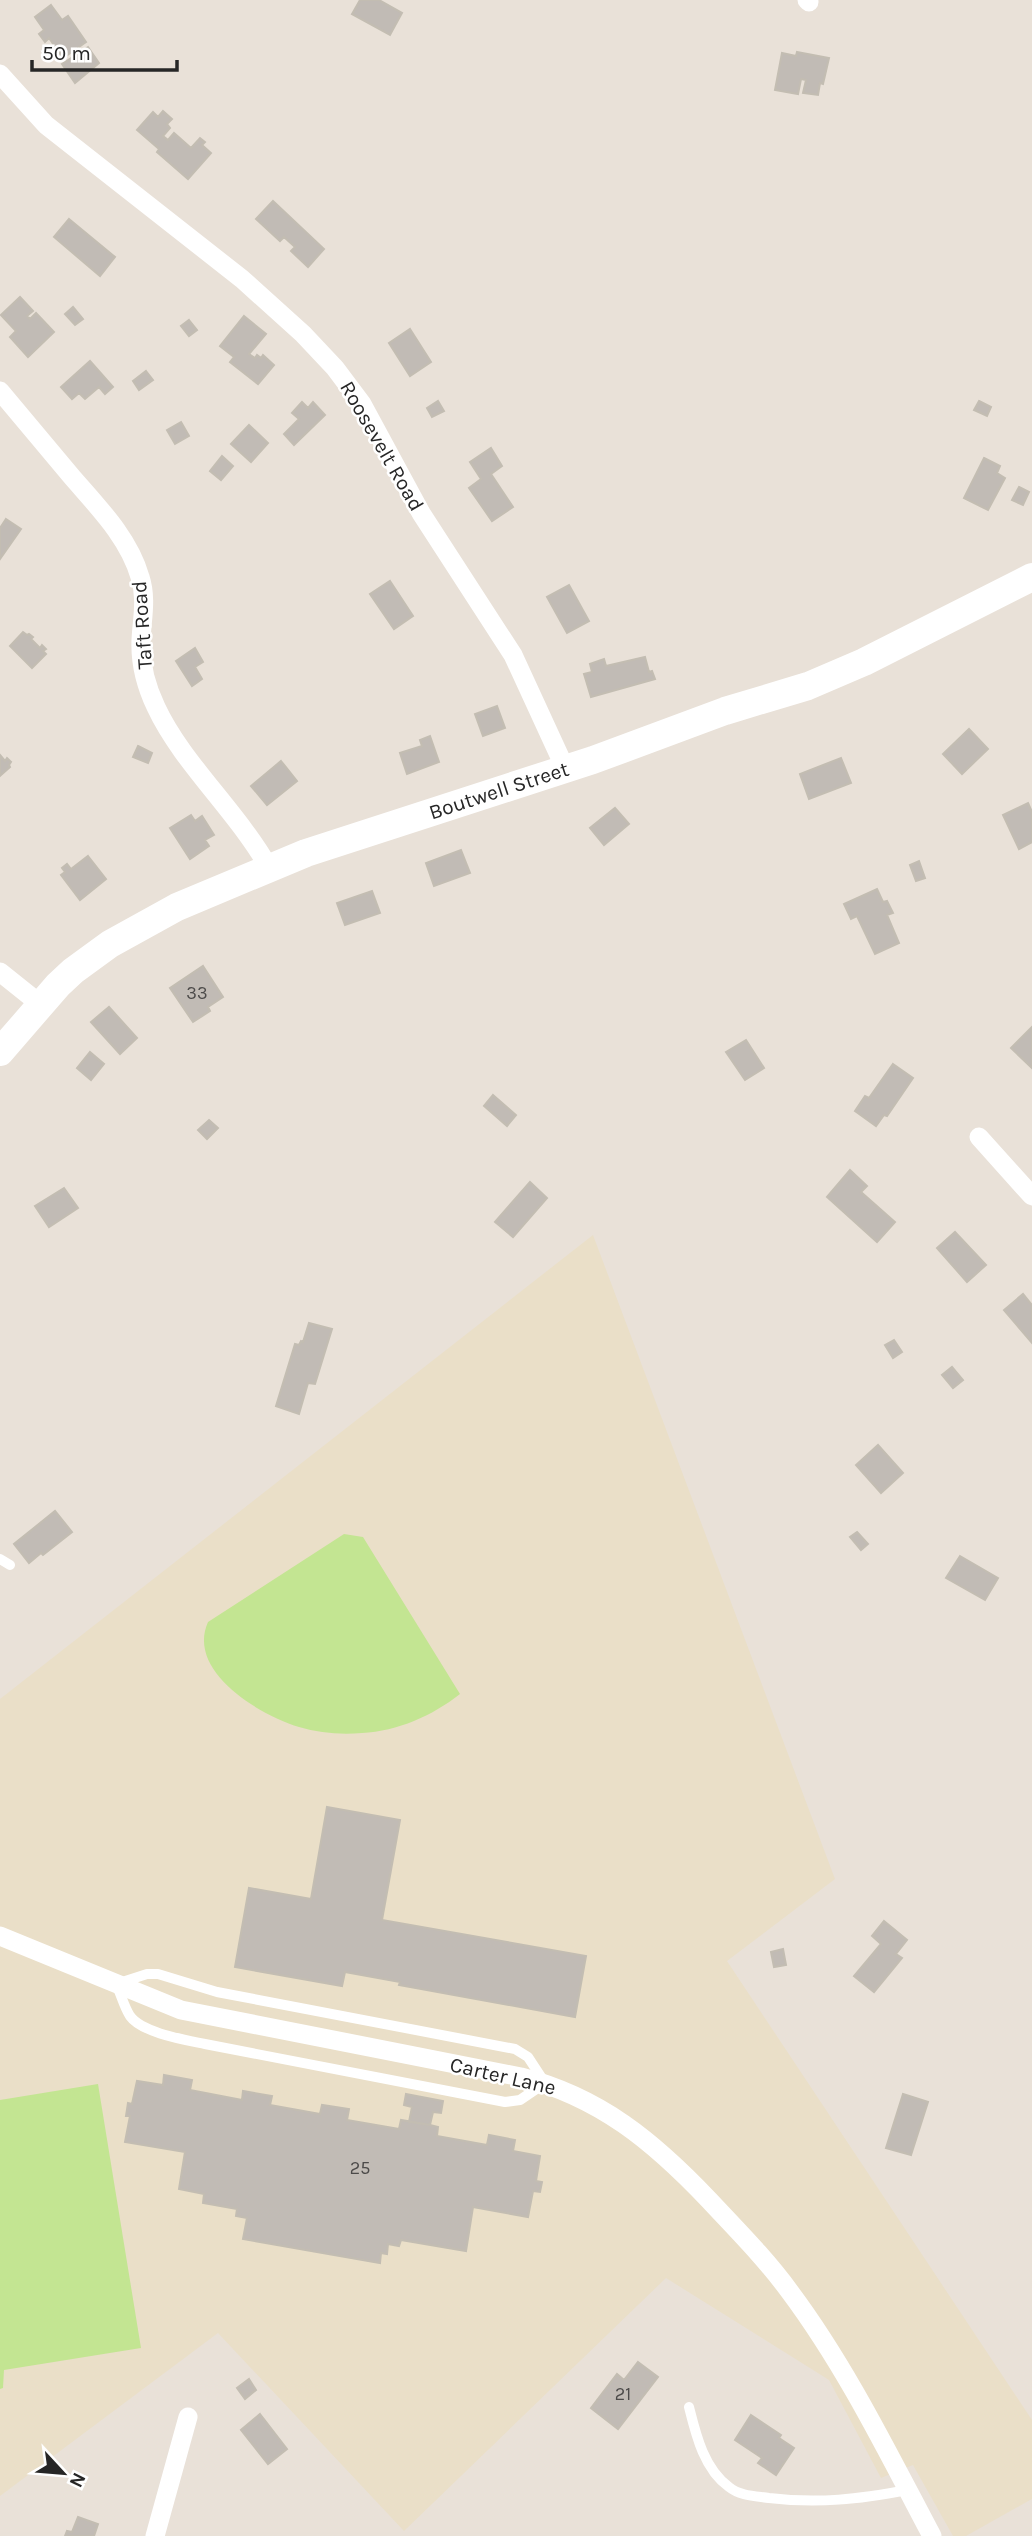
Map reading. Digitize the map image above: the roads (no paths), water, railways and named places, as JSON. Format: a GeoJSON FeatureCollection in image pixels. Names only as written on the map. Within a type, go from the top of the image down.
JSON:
{"type":"FeatureCollection","features":[{"type":"Feature","properties":{"kind":"street","name":"Roosevelt Road"},"geometry":{"type":"LineString","coordinates":[[0,74],[46,125],[242,279],[303,334],[335,368],[362,404],[421,513],[513,655],[565,768]]}},
{"type":"Feature","properties":{"kind":"street","name":"Taft Road"},"geometry":{"type":"LineString","coordinates":[[0,391],[111,524],[130,553],[143,588],[141,653],[144,677],[156,707],[170,732],[235,816],[269,868]]}},
{"type":"Feature","properties":{"kind":"street","name":"Boutwell Street"},"geometry":{"type":"LineString","coordinates":[[0,1052],[40,1004],[73,971],[141,925],[177,907],[306,853],[565,768],[725,711],[807,686],[864,662],[1032,577]]}},
{"type":"Feature","properties":{"kind":"street"},"geometry":{"type":"LineString","coordinates":[[0,972],[40,1004]]}},
{"type":"Feature","properties":{"kind":"street"},"geometry":{"type":"LineString","coordinates":[[979,1137],[1032,1196]]}},
{"type":"Feature","properties":{"kind":"street","name":"Carter Lane"},"geometry":{"type":"LineString","coordinates":[[0,1936],[155,2001],[211,2017],[545,2083],[594,2104],[640,2136],[698,2188],[765,2260],[831,2353],[932,2536]]}},
{"type":"Feature","properties":{"kind":"street"},"geometry":{"type":"LineString","coordinates":[[155,2536],[188,2417]]}},
{"type":"Feature","properties":{"kind":"lane"},"geometry":{"type":"LineString","coordinates":[[0,1559],[10,1565]]}},
{"type":"Feature","properties":{"kind":"lane"},"geometry":{"type":"LineString","coordinates":[[116,1984],[128,2012],[136,2022],[205,2045],[505,2102],[520,2100],[545,2083]]}},
{"type":"Feature","properties":{"kind":"lane"},"geometry":{"type":"LineString","coordinates":[[689,2407],[695,2432],[710,2467],[728,2487],[741,2494],[806,2502],[853,2500],[908,2490]]}}]}
